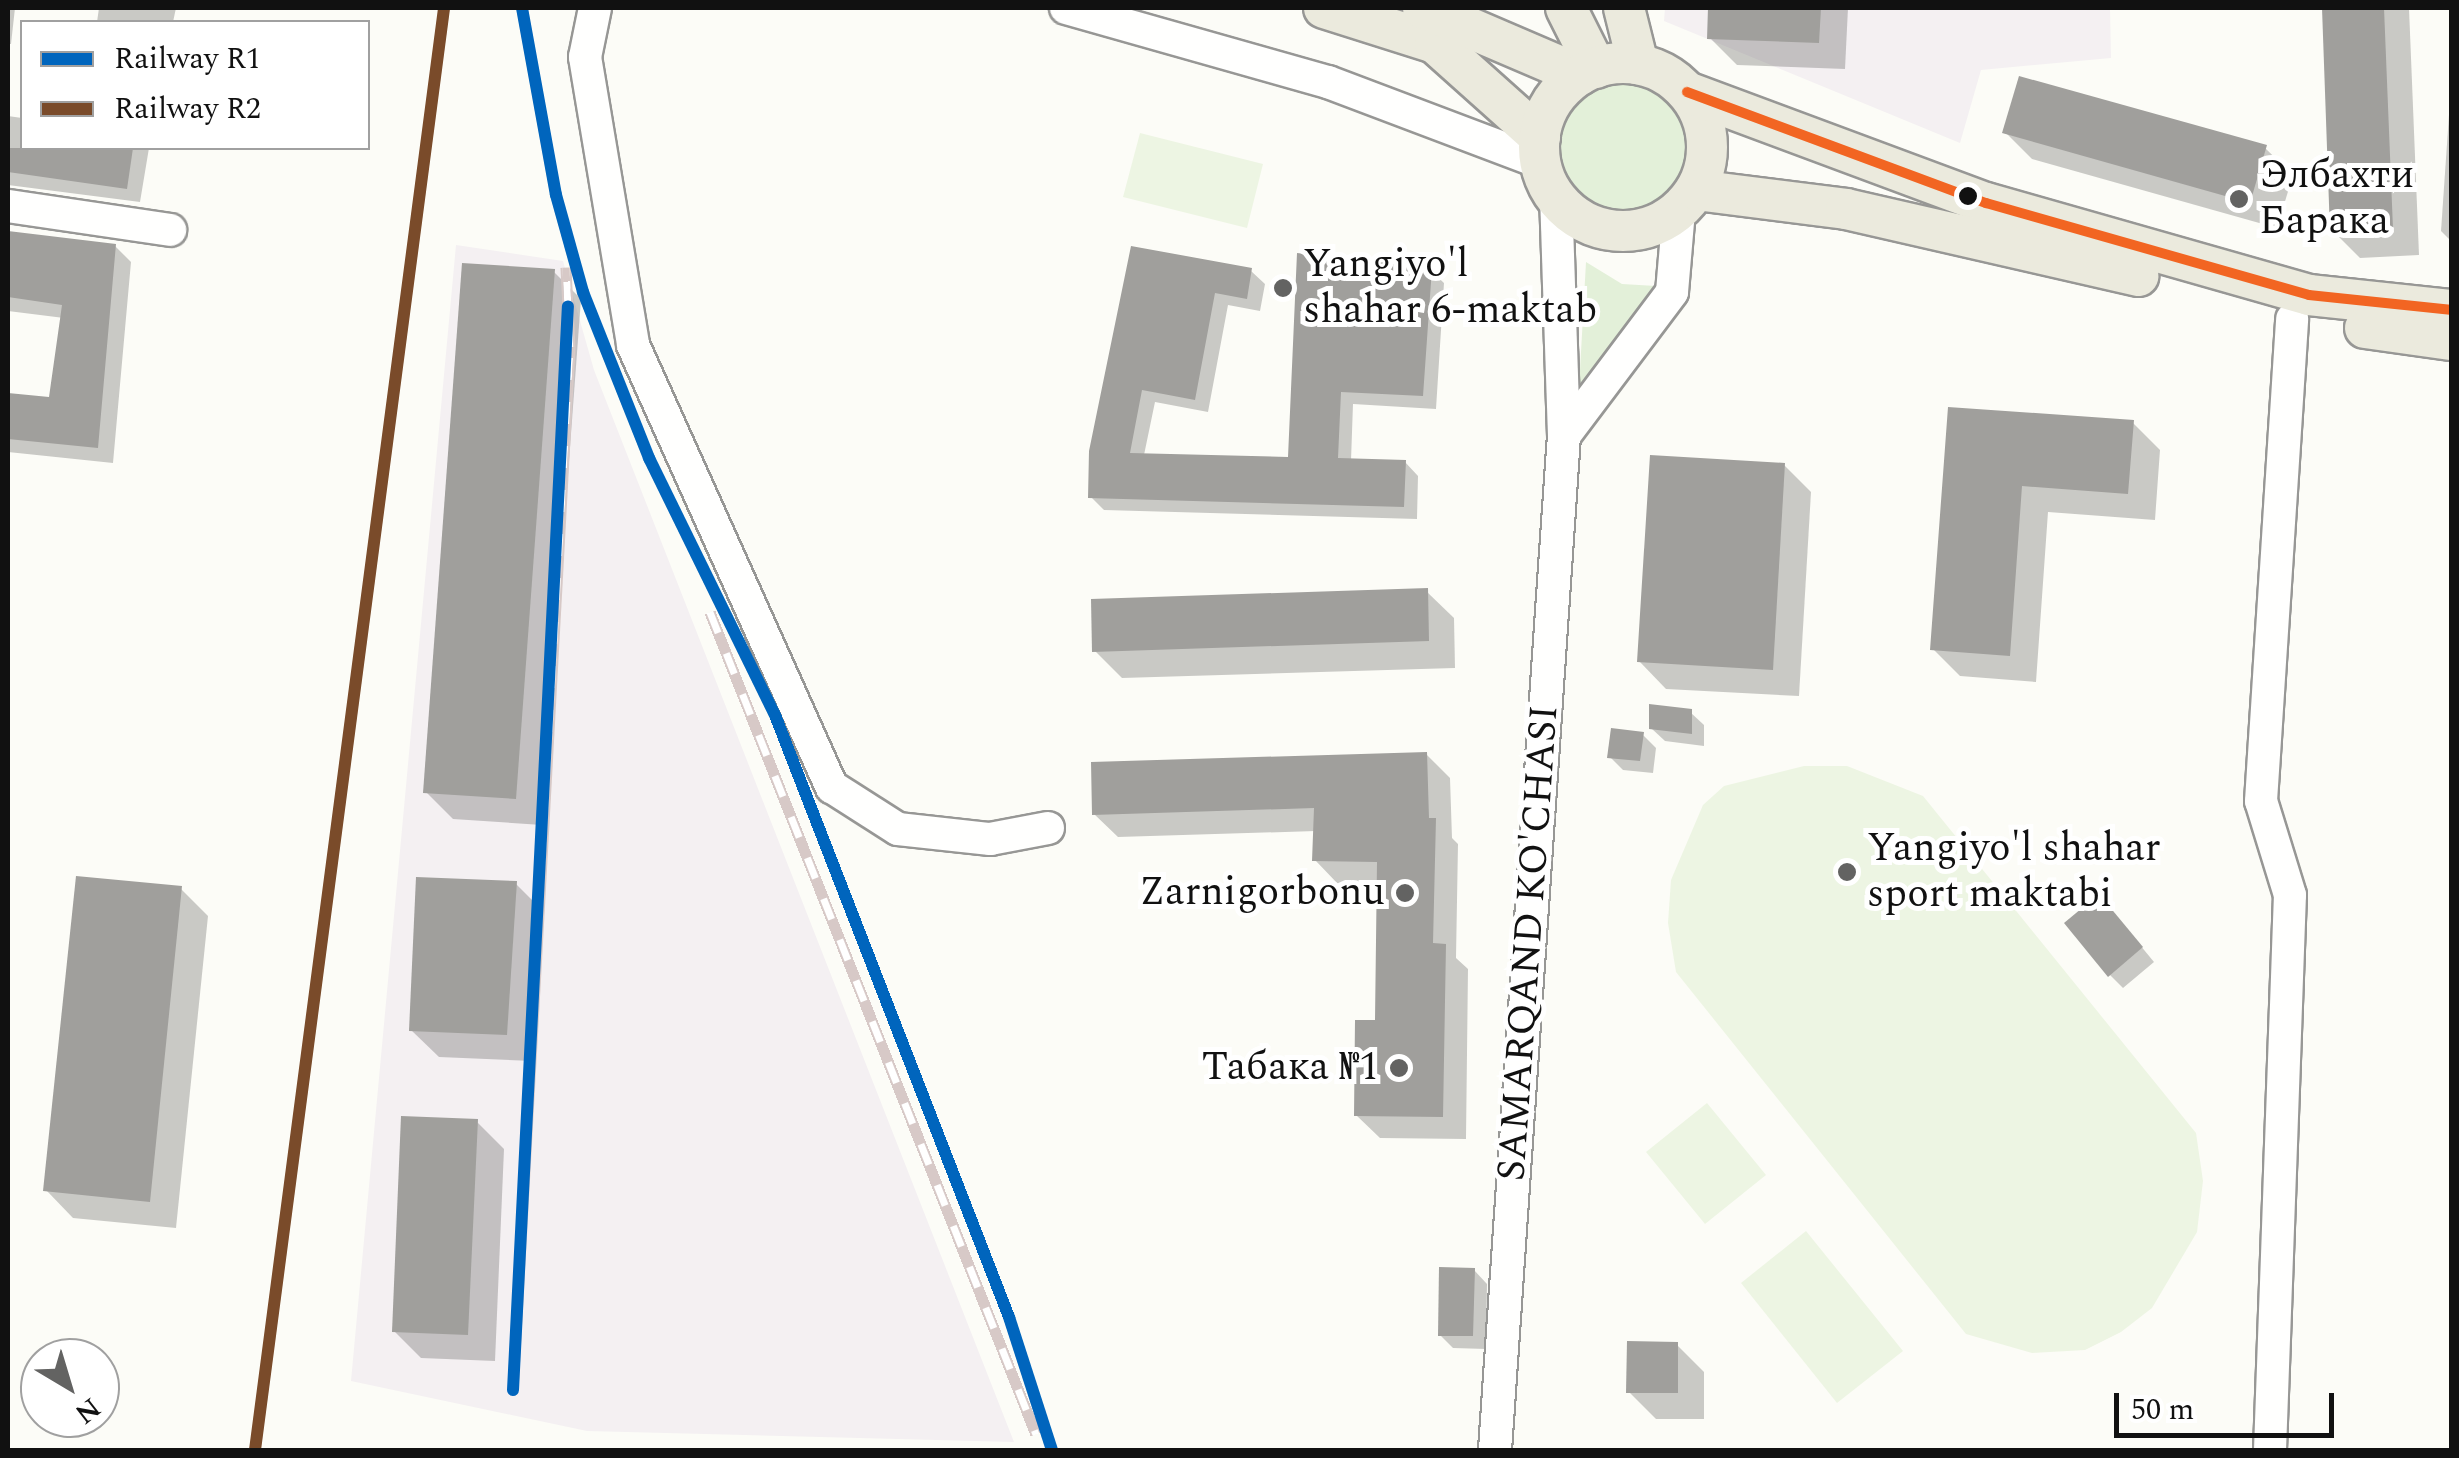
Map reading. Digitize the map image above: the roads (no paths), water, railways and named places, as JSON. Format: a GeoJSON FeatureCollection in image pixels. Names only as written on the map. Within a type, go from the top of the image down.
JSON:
{"type":"FeatureCollection","features":[{"type":"Feature","properties":{"kind":"main road"},"geometry":{"type":"LineString","coordinates":[[1324,8],[1435,44],[1545,166],[1576,217],[1628,232],[1688,201],[1846,209],[2088,262],[2292,318],[2452,340]]}},
{"type":"Feature","properties":{"kind":"main road"},"geometry":{"type":"LineString","coordinates":[[1428,8],[1588,72],[1638,64],[1687,92],[1986,204],[2309,295],[2452,310]]}},
{"type":"Feature","properties":{"kind":"main road"},"geometry":{"type":"LineString","coordinates":[[1566,8],[1588,72]]}},
{"type":"Feature","properties":{"kind":"main road"},"geometry":{"type":"LineString","coordinates":[[1624,8],[1638,64]]}},
{"type":"Feature","properties":{"kind":"main road"},"geometry":{"type":"LineString","coordinates":[[1545,166],[1553,102],[1588,72]]}},
{"type":"Feature","properties":{"kind":"main road"},"geometry":{"type":"LineString","coordinates":[[1687,92],[1708,140],[1688,201]]}},
{"type":"Feature","properties":{"kind":"street"},"geometry":{"type":"LineString","coordinates":[[595,8],[585,57],[633,345],[832,788],[898,829],[990,839],[1048,828]]}},
{"type":"Feature","properties":{"kind":"street"},"geometry":{"type":"LineString","coordinates":[[1066,8],[1328,82],[1545,166]]}},
{"type":"Feature","properties":{"kind":"street","name":"SAMARQAND KO'CHASI"},"geometry":{"type":"LineString","coordinates":[[1495,1450],[1564,436],[1545,166]]}},
{"type":"Feature","properties":{"kind":"street"},"geometry":{"type":"LineString","coordinates":[[1564,436],[1672,292],[1688,201]]}},
{"type":"Feature","properties":{"kind":"street"},"geometry":{"type":"LineString","coordinates":[[8,206],[170,230]]}},
{"type":"Feature","properties":{"kind":"street"},"geometry":{"type":"LineString","coordinates":[[2270,1450],[2290,896],[2261,800],[2292,318]]}},
{"type":"Feature","properties":{"kind":"railway"},"geometry":{"type":"LineString","coordinates":[[255,1450],[444,8]]}},
{"type":"Feature","properties":{"kind":"railway"},"geometry":{"type":"LineString","coordinates":[[522,8],[556,195],[583,292],[649,458],[775,715],[1009,1317],[1052,1450]]}},
{"type":"Feature","properties":{"kind":"railway"},"geometry":{"type":"LineString","coordinates":[[513,1390],[570,347],[566,267]]}},
{"type":"Feature","properties":{"kind":"railway"},"geometry":{"type":"LineString","coordinates":[[710,612],[1036,1434]]}},
{"type":"Feature","properties":{"kind":"rail line","name":"R2"},"geometry":{"type":"LineString","coordinates":[[255,1450],[444,8]]}},
{"type":"Feature","properties":{"kind":"rail line","name":"R1"},"geometry":{"type":"LineString","coordinates":[[522,8],[556,195],[583,292],[649,458],[775,715],[1009,1317],[1052,1450]]}},
{"type":"Feature","properties":{"kind":"rail line","name":"R1"},"geometry":{"type":"LineString","coordinates":[[513,1390],[568,306]]}},
{"type":"Feature","properties":{"kind":"place","name":"Элбахти Барака"},"geometry":{"type":"Point","coordinates":[2239,199]}},
{"type":"Feature","properties":{"kind":"place","name":"Yangiyo'l shahar 6-maktab"},"geometry":{"type":"Point","coordinates":[1283,288]}},
{"type":"Feature","properties":{"kind":"place","name":"Yangiyo'l shahar sport maktabi"},"geometry":{"type":"Point","coordinates":[1847,872]}},
{"type":"Feature","properties":{"kind":"place","name":"Zarnigorbonu"},"geometry":{"type":"Point","coordinates":[1405,893]}},
{"type":"Feature","properties":{"kind":"place","name":"Табака №1"},"geometry":{"type":"Point","coordinates":[1399,1068]}}]}
